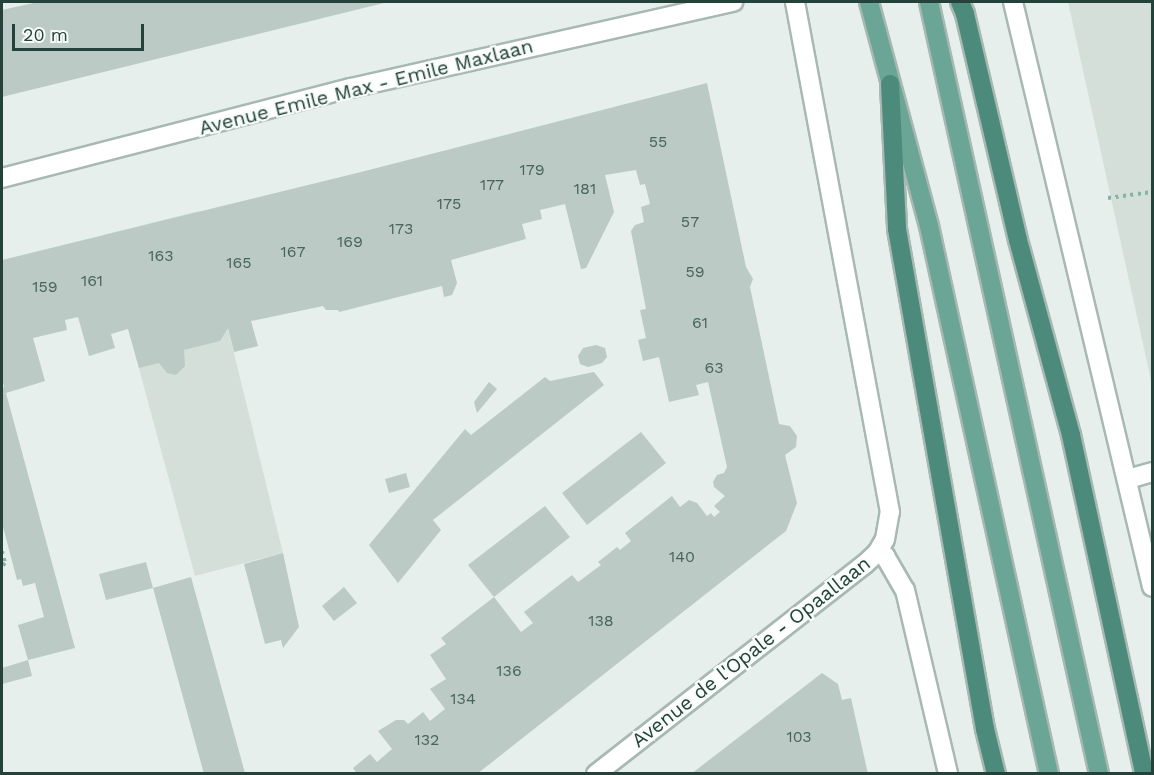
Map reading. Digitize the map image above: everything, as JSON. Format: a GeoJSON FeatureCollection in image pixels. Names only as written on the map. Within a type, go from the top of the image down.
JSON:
{"type":"FeatureCollection","features":[{"type":"Feature","properties":{"kind":"highway"},"geometry":{"type":"LineString","coordinates":[[960,2],[966,14],[1018,240],[1071,435],[1144,774]]}},
{"type":"Feature","properties":{"kind":"highway"},"geometry":{"type":"LineString","coordinates":[[890,84],[897,229],[985,729],[996,774]]}},
{"type":"Feature","properties":{"kind":"main road"},"geometry":{"type":"LineString","coordinates":[[869,2],[929,226],[1049,774]]}},
{"type":"Feature","properties":{"kind":"main road"},"geometry":{"type":"LineString","coordinates":[[929,2],[1099,774]]}},
{"type":"Feature","properties":{"kind":"street","name":"Avenue Emile Max - Emile Maxlaan"},"geometry":{"type":"LineString","coordinates":[[2,178],[351,88],[733,2]]}},
{"type":"Feature","properties":{"kind":"street","name":"Avenue de l'Opale - Opaallaan"},"geometry":{"type":"LineString","coordinates":[[596,774],[877,553],[885,539],[890,512],[795,2]]}},
{"type":"Feature","properties":{"kind":"street"},"geometry":{"type":"LineString","coordinates":[[1012,2],[1128,479],[1148,544],[1152,587]]}},
{"type":"Feature","properties":{"kind":"street"},"geometry":{"type":"LineString","coordinates":[[1128,479],[1152,472]]}},
{"type":"Feature","properties":{"kind":"street","name":"Avenue de l'Opale - Opaallaan"},"geometry":{"type":"LineString","coordinates":[[877,553],[885,556],[905,590],[948,774]]}},
{"type":"Feature","properties":{"kind":"path"},"geometry":{"type":"LineString","coordinates":[[1108,198],[1152,192]]}},
{"type":"Feature","properties":{"kind":"path"},"geometry":{"type":"LineString","coordinates":[[2,551],[5,563],[2,566]]}},
{"type":"Feature","properties":{"kind":"shaded area"},"geometry":{"type":"Polygon","coordinates":[[[1068,2],[1152,2],[1152,385],[1068,2]]]}},
{"type":"Feature","properties":{"kind":"shaded area"},"geometry":{"type":"Polygon","coordinates":[[[199,211],[283,553],[195,576],[103,235],[199,211]]]}},
{"type":"Feature","properties":{"kind":"building"},"geometry":{"type":"Polygon","coordinates":[[[38,2],[388,2],[2,97],[2,10],[38,2]]]}},
{"type":"Feature","properties":{"kind":"building"},"geometry":{"type":"Polygon","coordinates":[[[707,83],[746,267],[753,279],[750,287],[779,424],[790,426],[797,436],[796,447],[785,455],[797,503],[786,531],[477,774],[357,774],[353,768],[370,754],[377,762],[392,749],[378,731],[396,720],[404,720],[408,724],[423,712],[430,721],[445,709],[430,689],[446,679],[430,655],[446,644],[441,638],[494,597],[521,632],[533,623],[524,612],[572,575],[578,582],[601,565],[598,562],[617,547],[620,550],[631,541],[625,533],[672,496],[680,507],[689,500],[697,503],[707,516],[711,513],[714,517],[720,512],[714,506],[725,496],[714,487],[713,482],[717,475],[724,473],[727,467],[708,382],[696,385],[699,395],[669,402],[659,357],[643,361],[638,340],[646,338],[640,310],[646,309],[631,231],[635,225],[644,222],[641,207],[650,204],[645,184],[640,185],[636,170],[605,175],[614,212],[586,268],[581,269],[565,204],[540,210],[542,219],[522,224],[526,239],[451,260],[457,283],[452,295],[444,297],[442,286],[339,312],[338,310],[326,310],[323,306],[251,321],[258,346],[234,352],[228,328],[220,341],[184,350],[185,366],[176,375],[167,373],[159,363],[139,368],[128,329],[111,334],[115,348],[89,356],[78,317],[65,320],[67,330],[33,338],[45,381],[6,393],[75,648],[28,660],[18,625],[44,617],[35,583],[23,586],[21,579],[17,580],[2,523],[2,388],[4,387],[2,379],[2,260],[361,172],[707,83]]]}},
{"type":"Feature","properties":{"kind":"building"},"geometry":{"type":"Polygon","coordinates":[[[596,345],[605,348],[607,357],[602,363],[588,367],[580,364],[578,356],[583,348],[596,345]]]}},
{"type":"Feature","properties":{"kind":"building"},"geometry":{"type":"Polygon","coordinates":[[[594,372],[604,385],[433,520],[441,530],[398,583],[369,545],[465,429],[471,435],[545,377],[550,381],[594,372]]]}},
{"type":"Feature","properties":{"kind":"building"},"geometry":{"type":"Polygon","coordinates":[[[489,382],[497,389],[477,413],[474,402],[489,382]]]}},
{"type":"Feature","properties":{"kind":"building"},"geometry":{"type":"Polygon","coordinates":[[[641,432],[666,463],[587,525],[562,493],[641,432]]]}},
{"type":"Feature","properties":{"kind":"building"},"geometry":{"type":"Polygon","coordinates":[[[406,473],[410,487],[389,493],[385,479],[406,473]]]}},
{"type":"Feature","properties":{"kind":"building"},"geometry":{"type":"Polygon","coordinates":[[[545,506],[570,537],[494,597],[468,565],[545,506]]]}},
{"type":"Feature","properties":{"kind":"building"},"geometry":{"type":"Polygon","coordinates":[[[283,553],[299,627],[283,648],[281,640],[265,644],[244,564],[283,553]]]}},
{"type":"Feature","properties":{"kind":"building"},"geometry":{"type":"Polygon","coordinates":[[[146,562],[153,588],[106,600],[99,574],[146,562]]]}},
{"type":"Feature","properties":{"kind":"building"},"geometry":{"type":"Polygon","coordinates":[[[191,577],[245,773],[204,774],[153,588],[191,577]]]}},
{"type":"Feature","properties":{"kind":"building"},"geometry":{"type":"Polygon","coordinates":[[[344,587],[357,603],[334,621],[322,606],[344,587]]]}},
{"type":"Feature","properties":{"kind":"building"},"geometry":{"type":"Polygon","coordinates":[[[28,660],[32,676],[2,684],[2,668],[28,660]]]}},
{"type":"Feature","properties":{"kind":"building"},"geometry":{"type":"Polygon","coordinates":[[[822,673],[838,684],[842,700],[851,698],[868,774],[691,774],[822,673]]]}}]}
